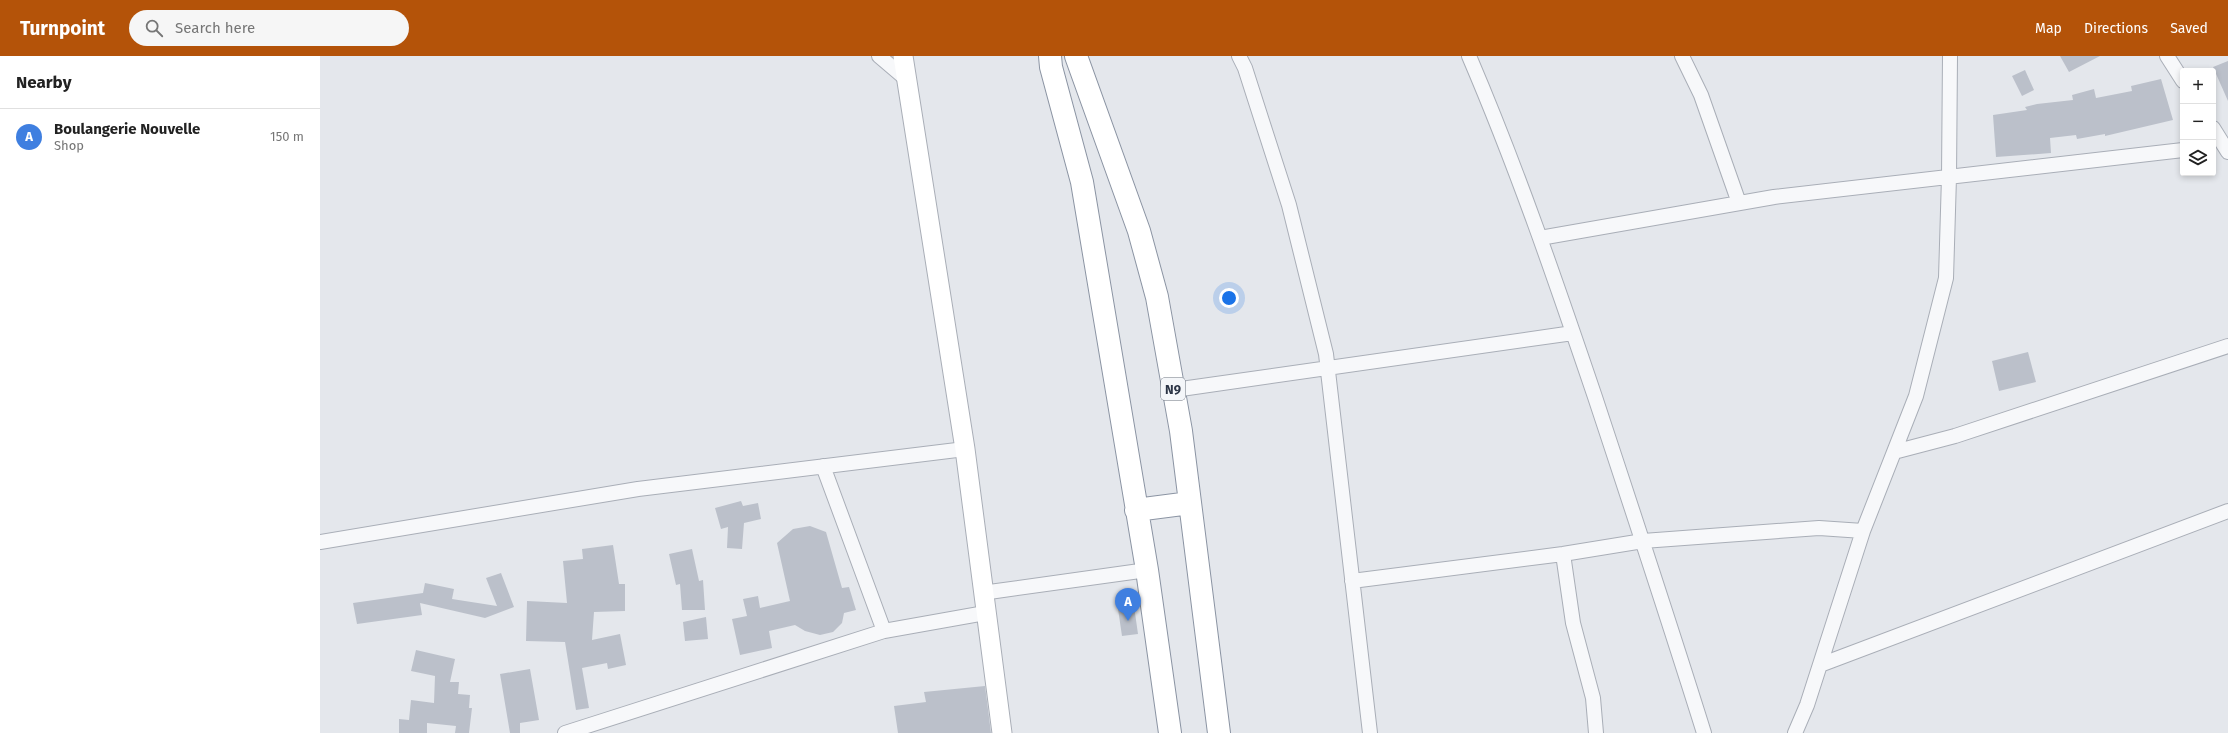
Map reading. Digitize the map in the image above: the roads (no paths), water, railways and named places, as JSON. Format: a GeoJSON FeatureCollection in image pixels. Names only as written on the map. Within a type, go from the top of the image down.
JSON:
{"type":"FeatureCollection","features":[{"type":"Feature","properties":{"kind":"highway","name":"N9"},"geometry":{"type":"LineString","coordinates":[[1076,56],[1139,231],[1157,297],[1174,390],[1219,733]]}},
{"type":"Feature","properties":{"kind":"highway"},"geometry":{"type":"LineString","coordinates":[[1051,61],[1082,182],[1147,570],[1170,733]]}},
{"type":"Feature","properties":{"kind":"highway"},"geometry":{"type":"LineString","coordinates":[[1136,510],[1190,503]]}},
{"type":"Feature","properties":{"kind":"street"},"geometry":{"type":"LineString","coordinates":[[879,56],[906,79]]}},
{"type":"Feature","properties":{"kind":"street"},"geometry":{"type":"LineString","coordinates":[[903,56],[964,449],[982,594],[1002,733]]}},
{"type":"Feature","properties":{"kind":"street"},"geometry":{"type":"LineString","coordinates":[[1051,61],[1076,56]]}},
{"type":"Feature","properties":{"kind":"street"},"geometry":{"type":"LineString","coordinates":[[1239,56],[1245,68],[1289,205],[1328,368],[1370,733]]}},
{"type":"Feature","properties":{"kind":"street"},"geometry":{"type":"LineString","coordinates":[[1469,56],[1499,127],[1573,332],[1643,541],[1704,733]]}},
{"type":"Feature","properties":{"kind":"street"},"geometry":{"type":"LineString","coordinates":[[1682,56],[1701,95],[1739,203]]}},
{"type":"Feature","properties":{"kind":"street"},"geometry":{"type":"LineString","coordinates":[[1795,733],[1820,665],[1863,531],[1916,396],[1946,278],[1950,56]]}},
{"type":"Feature","properties":{"kind":"street"},"geometry":{"type":"LineString","coordinates":[[2167,56],[2180,76]]}},
{"type":"Feature","properties":{"kind":"street"},"geometry":{"type":"LineString","coordinates":[[2216,134],[2223,147]]}},
{"type":"Feature","properties":{"kind":"street"},"geometry":{"type":"LineString","coordinates":[[1540,238],[1774,197],[2180,150]]}},
{"type":"Feature","properties":{"kind":"street"},"geometry":{"type":"LineString","coordinates":[[1174,390],[1573,332]]}},
{"type":"Feature","properties":{"kind":"street"},"geometry":{"type":"LineString","coordinates":[[1894,452],[1954,436],[2228,346]]}},
{"type":"Feature","properties":{"kind":"street"},"geometry":{"type":"LineString","coordinates":[[320,542],[638,490],[964,449]]}},
{"type":"Feature","properties":{"kind":"street"},"geometry":{"type":"LineString","coordinates":[[824,466],[884,631]]}},
{"type":"Feature","properties":{"kind":"street"},"geometry":{"type":"LineString","coordinates":[[1820,665],[2228,511]]}},
{"type":"Feature","properties":{"kind":"street"},"geometry":{"type":"LineString","coordinates":[[1352,580],[1563,554],[1643,541],[1819,528],[1863,531]]}},
{"type":"Feature","properties":{"kind":"street"},"geometry":{"type":"LineString","coordinates":[[1563,554],[1573,623],[1592,698],[1596,733]]}},
{"type":"Feature","properties":{"kind":"street"},"geometry":{"type":"LineString","coordinates":[[982,594],[1147,570]]}},
{"type":"Feature","properties":{"kind":"street"},"geometry":{"type":"LineString","coordinates":[[565,733],[884,631],[985,613]]}},
{"type":"Feature","properties":{"kind":"place","name":"Boulangerie Nouvelle"},"geometry":{"type":"Point","coordinates":[1128,621]}}]}
